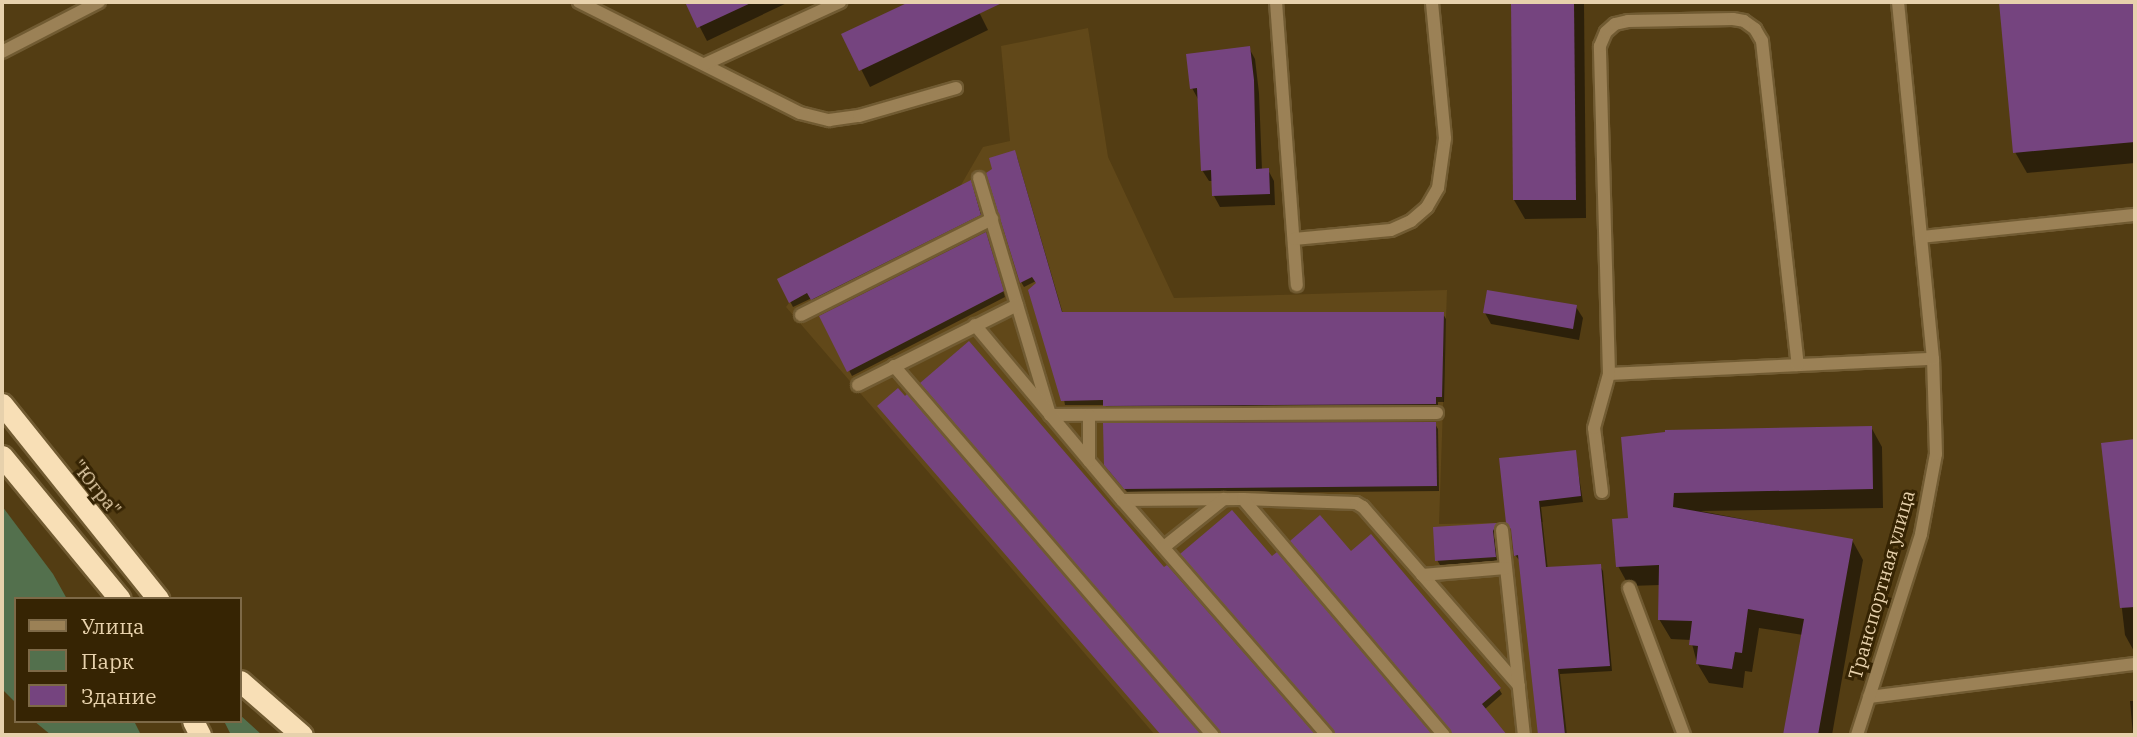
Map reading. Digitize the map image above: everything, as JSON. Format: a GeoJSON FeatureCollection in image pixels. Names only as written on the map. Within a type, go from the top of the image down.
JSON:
{"type":"FeatureCollection","features":[{"type":"Feature","properties":{"kind":"highway","name":"\"Югра\""},"geometry":{"type":"LineString","coordinates":[[2,404],[156,597]]}},
{"type":"Feature","properties":{"kind":"highway"},"geometry":{"type":"LineString","coordinates":[[2,456],[118,597]]}},
{"type":"Feature","properties":{"kind":"highway"},"geometry":{"type":"LineString","coordinates":[[242,683],[302,735]]}},
{"type":"Feature","properties":{"kind":"street"},"geometry":{"type":"LineString","coordinates":[[2,52],[99,2]]}},
{"type":"Feature","properties":{"kind":"street"},"geometry":{"type":"LineString","coordinates":[[579,2],[800,113],[829,120],[859,116],[956,88]]}},
{"type":"Feature","properties":{"kind":"street"},"geometry":{"type":"LineString","coordinates":[[705,64],[840,2]]}},
{"type":"Feature","properties":{"kind":"street"},"geometry":{"type":"LineString","coordinates":[[1276,2],[1297,285]]}},
{"type":"Feature","properties":{"kind":"street"},"geometry":{"type":"LineString","coordinates":[[1294,239],[1391,230],[1411,221],[1427,207],[1438,188],[1444,138],[1432,2]]}},
{"type":"Feature","properties":{"kind":"street","name":"Транспортная улица"},"geometry":{"type":"LineString","coordinates":[[1857,735],[1930,498],[1936,454],[1933,359],[1898,2]]}},
{"type":"Feature","properties":{"kind":"street"},"geometry":{"type":"LineString","coordinates":[[1602,492],[1594,428],[1609,374],[1600,46],[1606,32],[1615,24],[1628,21],[1732,19],[1744,21],[1755,29],[1762,41],[1798,365]]}},
{"type":"Feature","properties":{"kind":"street"},"geometry":{"type":"LineString","coordinates":[[979,178],[1050,415]]}},
{"type":"Feature","properties":{"kind":"street"},"geometry":{"type":"LineString","coordinates":[[1921,237],[2135,215]]}},
{"type":"Feature","properties":{"kind":"street"},"geometry":{"type":"LineString","coordinates":[[801,315],[992,219]]}},
{"type":"Feature","properties":{"kind":"street"},"geometry":{"type":"LineString","coordinates":[[858,385],[1017,305]]}},
{"type":"Feature","properties":{"kind":"street"},"geometry":{"type":"LineString","coordinates":[[975,325],[1122,500],[1327,735]]}},
{"type":"Feature","properties":{"kind":"street"},"geometry":{"type":"LineString","coordinates":[[1609,374],[1933,359]]}},
{"type":"Feature","properties":{"kind":"street"},"geometry":{"type":"LineString","coordinates":[[894,366],[1213,735]]}},
{"type":"Feature","properties":{"kind":"street"},"geometry":{"type":"LineString","coordinates":[[1050,415],[1437,413]]}},
{"type":"Feature","properties":{"kind":"street"},"geometry":{"type":"LineString","coordinates":[[1089,415],[1089,461]]}},
{"type":"Feature","properties":{"kind":"street"},"geometry":{"type":"LineString","coordinates":[[1164,547],[1224,499]]}},
{"type":"Feature","properties":{"kind":"street"},"geometry":{"type":"LineString","coordinates":[[1243,499],[1444,735]]}},
{"type":"Feature","properties":{"kind":"street"},"geometry":{"type":"LineString","coordinates":[[1122,500],[1348,500],[1356,503],[1363,507],[1519,686]]}},
{"type":"Feature","properties":{"kind":"street"},"geometry":{"type":"LineString","coordinates":[[1502,530],[1524,735]]}},
{"type":"Feature","properties":{"kind":"street"},"geometry":{"type":"LineString","coordinates":[[1422,575],[1506,568]]}},
{"type":"Feature","properties":{"kind":"street"},"geometry":{"type":"LineString","coordinates":[[1629,588],[1684,735]]}},
{"type":"Feature","properties":{"kind":"street"},"geometry":{"type":"LineString","coordinates":[[1869,697],[2135,664]]}},
{"type":"Feature","properties":{"kind":"shaded area"},"geometry":{"type":"Polygon","coordinates":[[[1088,28],[1108,157],[1174,298],[1447,290],[1439,524],[1543,522],[1567,735],[1155,735],[786,307],[789,303],[777,279],[961,185],[983,147],[1010,141],[1001,46],[1088,28]]]}},
{"type":"Feature","properties":{"kind":"green space"},"geometry":{"type":"Polygon","coordinates":[[[2,506],[53,574],[66,597],[14,597],[14,701],[2,689],[2,506]]]}},
{"type":"Feature","properties":{"kind":"green space"},"geometry":{"type":"Polygon","coordinates":[[[242,717],[262,735],[231,735],[225,723],[242,723],[242,717]]]}},
{"type":"Feature","properties":{"kind":"green space"},"geometry":{"type":"Polygon","coordinates":[[[36,723],[135,723],[141,735],[51,735],[36,723]]]}},
{"type":"Feature","properties":{"kind":"building"},"geometry":{"type":"Polygon","coordinates":[[[685,2],[753,2],[697,28],[685,2]]]}},
{"type":"Feature","properties":{"kind":"building"},"geometry":{"type":"Polygon","coordinates":[[[909,2],[1004,2],[859,71],[841,34],[909,2]]]}},
{"type":"Feature","properties":{"kind":"building"},"geometry":{"type":"Polygon","coordinates":[[[1511,2],[1574,2],[1576,200],[1513,200],[1511,2]]]}},
{"type":"Feature","properties":{"kind":"building"},"geometry":{"type":"Polygon","coordinates":[[[1999,2],[2135,2],[2135,142],[2013,153],[1999,2]]]}},
{"type":"Feature","properties":{"kind":"building"},"geometry":{"type":"Polygon","coordinates":[[[1250,46],[1254,80],[1256,169],[1269,168],[1270,194],[1212,196],[1211,170],[1201,171],[1197,88],[1190,89],[1186,54],[1250,46]]]}},
{"type":"Feature","properties":{"kind":"building"},"geometry":{"type":"Polygon","coordinates":[[[1015,150],[1062,312],[1444,312],[1442,397],[1436,397],[1436,404],[1103,406],[1103,400],[1061,401],[1028,290],[1036,283],[1032,277],[1020,283],[986,173],[992,169],[989,158],[1015,150]]]}},
{"type":"Feature","properties":{"kind":"building"},"geometry":{"type":"Polygon","coordinates":[[[971,180],[981,215],[811,300],[807,293],[789,303],[777,279],[971,180]]]}},
{"type":"Feature","properties":{"kind":"building"},"geometry":{"type":"Polygon","coordinates":[[[986,232],[1004,291],[847,372],[819,316],[986,232]]]}},
{"type":"Feature","properties":{"kind":"building"},"geometry":{"type":"Polygon","coordinates":[[[1487,290],[1577,305],[1573,329],[1483,313],[1487,290]]]}},
{"type":"Feature","properties":{"kind":"building"},"geometry":{"type":"Polygon","coordinates":[[[969,341],[1164,567],[1167,565],[1316,735],[1222,735],[920,383],[969,341]]]}},
{"type":"Feature","properties":{"kind":"building"},"geometry":{"type":"Polygon","coordinates":[[[898,388],[905,396],[907,394],[1202,735],[1161,735],[877,406],[898,388]]]}},
{"type":"Feature","properties":{"kind":"building"},"geometry":{"type":"Polygon","coordinates":[[[1436,422],[1437,486],[1124,489],[1104,465],[1103,423],[1436,422]]]}},
{"type":"Feature","properties":{"kind":"building"},"geometry":{"type":"Polygon","coordinates":[[[1872,426],[1873,489],[1674,493],[1673,507],[1853,539],[1818,735],[1783,735],[1804,619],[1748,609],[1742,653],[1735,652],[1732,669],[1696,664],[1698,646],[1689,645],[1692,621],[1658,620],[1659,565],[1616,567],[1612,519],[1628,518],[1621,437],[1665,430],[1872,426]]]}},
{"type":"Feature","properties":{"kind":"building"},"geometry":{"type":"Polygon","coordinates":[[[2135,439],[2135,607],[2120,608],[2101,443],[2135,439]]]}},
{"type":"Feature","properties":{"kind":"building"},"geometry":{"type":"Polygon","coordinates":[[[1576,450],[1581,496],[1539,501],[1546,567],[1601,564],[1610,666],[1558,669],[1565,735],[1538,735],[1518,555],[1514,556],[1511,529],[1506,523],[1499,458],[1576,450]]]}},
{"type":"Feature","properties":{"kind":"building"},"geometry":{"type":"Polygon","coordinates":[[[1232,510],[1272,556],[1277,552],[1433,735],[1336,735],[1180,554],[1232,510]]]}},
{"type":"Feature","properties":{"kind":"building"},"geometry":{"type":"Polygon","coordinates":[[[1320,515],[1351,551],[1371,534],[1501,688],[1482,704],[1507,735],[1453,735],[1290,541],[1320,515]]]}},
{"type":"Feature","properties":{"kind":"building"},"geometry":{"type":"Polygon","coordinates":[[[1497,523],[1493,531],[1496,557],[1435,561],[1433,527],[1497,523]]]}}]}
